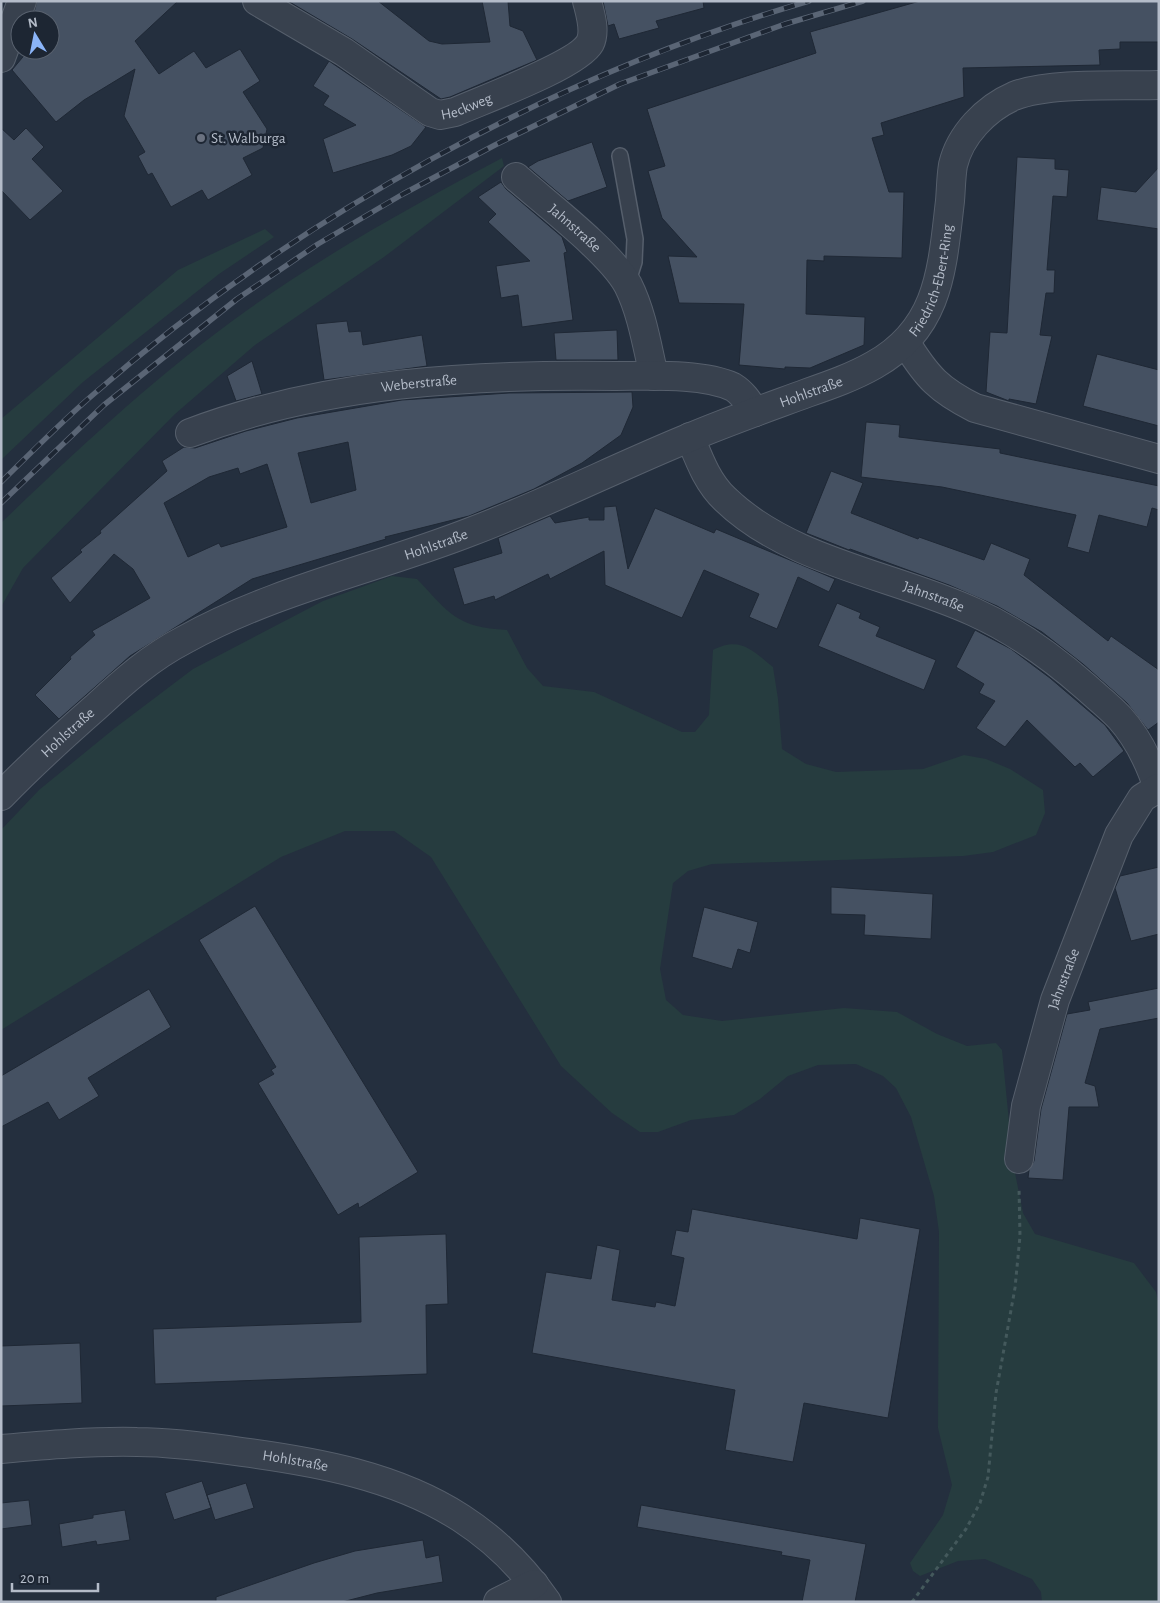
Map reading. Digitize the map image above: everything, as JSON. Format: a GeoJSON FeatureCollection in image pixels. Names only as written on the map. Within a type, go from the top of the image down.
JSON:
{"type":"FeatureCollection","features":[{"type":"Feature","properties":{"kind":"street"},"geometry":{"type":"LineString","coordinates":[[1,58],[22,1]]}},
{"type":"Feature","properties":{"kind":"street","name":"Heckweg"},"geometry":{"type":"LineString","coordinates":[[257,1],[344,52],[430,112],[440,115],[455,112],[559,66],[576,56],[590,44],[592,34],[587,1]]}},
{"type":"Feature","properties":{"kind":"street","name":"Friedrich-Ebert-Ring"},"geometry":{"type":"LineString","coordinates":[[1159,85],[1036,90],[1015,96],[998,104],[977,122],[962,142],[954,164],[945,247],[931,306],[921,324],[906,343],[930,378],[948,395],[975,408],[1159,459]]}},
{"type":"Feature","properties":{"kind":"street","name":"Jahnstraße"},"geometry":{"type":"LineString","coordinates":[[516,177],[609,261],[627,284],[643,328],[654,376]]}},
{"type":"Feature","properties":{"kind":"street","name":"Hohlstraße"},"geometry":{"type":"LineString","coordinates":[[1,796],[56,741],[143,665],[182,640],[237,613],[319,582],[450,540],[518,514],[690,437],[865,370],[906,343]]}},
{"type":"Feature","properties":{"kind":"street"},"geometry":{"type":"LineString","coordinates":[[654,376],[718,382],[734,388],[742,394],[755,412]]}},
{"type":"Feature","properties":{"kind":"street","name":"Weberstraße"},"geometry":{"type":"LineString","coordinates":[[190,433],[254,411],[321,395],[502,377],[654,376]]}},
{"type":"Feature","properties":{"kind":"street","name":"Jahnstraße"},"geometry":{"type":"LineString","coordinates":[[690,437],[707,477],[724,498],[754,525],[818,555],[973,611],[1011,630],[1047,653],[1120,718],[1138,743],[1158,789],[1142,798],[1119,834],[1055,1000],[1026,1106],[1019,1159]]}},
{"type":"Feature","properties":{"kind":"street","name":"Hohlstraße"},"geometry":{"type":"LineString","coordinates":[[1,1449],[54,1444],[138,1442],[205,1447],[296,1459],[357,1473],[425,1498],[461,1518],[505,1552],[541,1593]]}},
{"type":"Feature","properties":{"kind":"street"},"geometry":{"type":"LineString","coordinates":[[498,1602],[541,1593]]}},
{"type":"Feature","properties":{"kind":"lane"},"geometry":{"type":"LineString","coordinates":[[620,156],[635,239],[634,262],[627,284]]}},
{"type":"Feature","properties":{"kind":"path"},"geometry":{"type":"LineString","coordinates":[[912,1602],[966,1529],[980,1503],[988,1477],[996,1393],[1015,1288],[1020,1236],[1019,1159]]}},
{"type":"Feature","properties":{"kind":"green space"},"geometry":{"type":"Polygon","coordinates":[[[502,158],[504,166],[384,257],[255,345],[175,414],[23,568],[1,607],[1,523],[120,412],[213,335],[308,269],[371,230],[502,158]]]}},
{"type":"Feature","properties":{"kind":"green space"},"geometry":{"type":"Polygon","coordinates":[[[265,229],[274,237],[219,274],[83,382],[1,460],[1,419],[178,270],[265,229]]]}},
{"type":"Feature","properties":{"kind":"green space"},"geometry":{"type":"Polygon","coordinates":[[[392,576],[417,579],[447,610],[465,622],[476,626],[507,630],[527,668],[543,686],[594,692],[682,732],[695,732],[709,715],[713,650],[731,644],[738,645],[752,650],[773,667],[782,749],[806,764],[836,772],[923,769],[964,755],[986,759],[1010,769],[1043,790],[1045,813],[1036,835],[993,852],[963,856],[712,864],[688,871],[673,883],[660,969],[666,1000],[683,1015],[722,1021],[844,1008],[897,1012],[937,1034],[967,1046],[996,1043],[1002,1050],[1013,1163],[1023,1213],[1035,1234],[1134,1263],[1156,1292],[1159,1305],[1159,1602],[1042,1602],[1041,1592],[1032,1579],[985,1559],[958,1561],[920,1576],[913,1571],[910,1563],[943,1515],[952,1485],[938,1428],[939,1232],[934,1196],[911,1117],[896,1088],[883,1076],[856,1064],[818,1065],[788,1076],[760,1099],[734,1115],[691,1120],[658,1132],[640,1132],[612,1113],[561,1066],[431,857],[394,831],[345,831],[281,857],[1,1030],[1,830],[39,790],[115,728],[193,669],[323,601],[392,576]]]}},
{"type":"Feature","properties":{"kind":"building"},"geometry":{"type":"Polygon","coordinates":[[[37,1],[178,1],[135,41],[159,74],[194,51],[206,68],[240,49],[260,81],[243,92],[267,129],[263,148],[243,158],[252,175],[208,200],[202,190],[171,207],[152,173],[148,175],[138,156],[145,152],[124,116],[135,69],[84,100],[56,122],[12,70],[20,60],[60,60],[60,10],[35,10],[37,1]]]}},
{"type":"Feature","properties":{"kind":"building"},"geometry":{"type":"Polygon","coordinates":[[[288,1],[378,1],[429,41],[442,44],[490,42],[482,1],[508,1],[510,26],[523,31],[537,60],[450,97],[441,99],[352,39],[288,1]]]}},
{"type":"Feature","properties":{"kind":"building"},"geometry":{"type":"Polygon","coordinates":[[[603,1],[703,1],[704,8],[656,21],[659,28],[619,39],[614,24],[608,26],[603,1]]]}},
{"type":"Feature","properties":{"kind":"building"},"geometry":{"type":"Polygon","coordinates":[[[920,1],[1159,1],[1159,42],[1120,42],[1120,49],[1099,50],[1100,65],[963,68],[964,97],[881,123],[884,135],[872,138],[889,192],[904,192],[902,258],[824,256],[824,261],[807,260],[806,314],[865,317],[864,345],[810,368],[785,367],[785,369],[739,365],[744,304],[679,303],[668,256],[697,257],[662,218],[648,171],[665,166],[647,109],[816,53],[810,32],[920,1]]]}},
{"type":"Feature","properties":{"kind":"building"},"geometry":{"type":"Polygon","coordinates":[[[329,61],[426,127],[411,146],[392,155],[333,173],[323,139],[356,125],[323,105],[329,96],[313,86],[329,61]]]}},
{"type":"Feature","properties":{"kind":"building"},"geometry":{"type":"Polygon","coordinates":[[[1,128],[14,140],[26,128],[44,147],[32,159],[63,191],[30,220],[1,190],[1,128]]]}},
{"type":"Feature","properties":{"kind":"building"},"geometry":{"type":"Polygon","coordinates":[[[592,142],[607,187],[568,201],[528,167],[538,161],[592,142]]]}},
{"type":"Feature","properties":{"kind":"building"},"geometry":{"type":"Polygon","coordinates":[[[1017,157],[1055,159],[1055,169],[1069,170],[1067,197],[1053,196],[1047,270],[1055,270],[1054,293],[1046,293],[1040,335],[1052,336],[1036,404],[1009,399],[1009,401],[986,392],[990,332],[1007,333],[1017,157]]]}},
{"type":"Feature","properties":{"kind":"building"},"geometry":{"type":"Polygon","coordinates":[[[1159,167],[1159,229],[1097,220],[1101,187],[1136,192],[1159,167]]]}},
{"type":"Feature","properties":{"kind":"building"},"geometry":{"type":"Polygon","coordinates":[[[501,182],[506,189],[562,237],[567,252],[564,253],[573,320],[522,327],[518,295],[501,298],[496,266],[530,261],[488,222],[496,214],[478,197],[501,182]]]}},
{"type":"Feature","properties":{"kind":"building"},"geometry":{"type":"Polygon","coordinates":[[[347,321],[349,332],[361,331],[363,345],[422,335],[427,366],[324,380],[316,324],[347,321]]]}},
{"type":"Feature","properties":{"kind":"building"},"geometry":{"type":"Polygon","coordinates":[[[617,330],[618,360],[556,360],[554,333],[617,330]]]}},
{"type":"Feature","properties":{"kind":"building"},"geometry":{"type":"Polygon","coordinates":[[[1097,354],[1159,370],[1159,426],[1083,406],[1097,354]]]}},
{"type":"Feature","properties":{"kind":"building"},"geometry":{"type":"Polygon","coordinates":[[[252,361],[262,394],[236,401],[227,376],[252,361]]]}},
{"type":"Feature","properties":{"kind":"building"},"geometry":{"type":"Polygon","coordinates":[[[632,392],[633,407],[621,435],[582,463],[534,489],[469,516],[385,537],[386,539],[252,579],[130,656],[59,719],[35,695],[71,659],[70,657],[95,635],[92,631],[150,598],[133,569],[114,554],[70,603],[51,578],[82,552],[80,550],[101,533],[100,531],[167,471],[162,461],[184,447],[195,448],[246,431],[297,418],[402,400],[509,393],[632,392]],[[348,442],[298,453],[311,503],[356,490],[348,442]],[[267,464],[240,474],[238,468],[209,477],[164,503],[188,557],[219,543],[221,547],[287,527],[267,464]]]}},
{"type":"Feature","properties":{"kind":"building"},"geometry":{"type":"Polygon","coordinates":[[[866,422],[900,425],[899,437],[1000,449],[1000,453],[1159,486],[1159,510],[1152,508],[1147,527],[1099,515],[1089,553],[1067,547],[1076,515],[942,487],[861,477],[866,422]]]}},
{"type":"Feature","properties":{"kind":"building"},"geometry":{"type":"Polygon","coordinates":[[[831,471],[863,483],[851,513],[918,539],[919,537],[984,560],[991,543],[1030,559],[1024,575],[1108,641],[1111,636],[1159,670],[1159,722],[1148,730],[1127,703],[1083,664],[1042,632],[997,606],[949,585],[806,533],[831,471]]]}},
{"type":"Feature","properties":{"kind":"building"},"geometry":{"type":"Polygon","coordinates":[[[616,506],[628,569],[655,508],[714,533],[716,529],[835,579],[829,592],[798,577],[777,629],[749,617],[759,594],[704,570],[682,618],[605,585],[604,551],[550,579],[548,574],[495,600],[494,596],[464,605],[453,568],[502,553],[498,538],[550,516],[555,523],[589,517],[589,520],[604,520],[604,507],[616,506]]]}},
{"type":"Feature","properties":{"kind":"building"},"geometry":{"type":"Polygon","coordinates":[[[837,603],[861,613],[859,618],[880,627],[876,636],[936,660],[924,690],[818,646],[837,603]]]}},
{"type":"Feature","properties":{"kind":"building"},"geometry":{"type":"Polygon","coordinates":[[[975,630],[1011,649],[1050,678],[1105,725],[1124,751],[1093,777],[1080,763],[1075,767],[1027,720],[1005,747],[976,728],[995,701],[979,693],[984,684],[956,667],[975,630]]]}},
{"type":"Feature","properties":{"kind":"building"},"geometry":{"type":"Polygon","coordinates":[[[1159,867],[1159,934],[1131,941],[1115,888],[1120,876],[1159,867]]]}},
{"type":"Feature","properties":{"kind":"building"},"geometry":{"type":"Polygon","coordinates":[[[831,887],[933,894],[931,939],[864,935],[865,915],[831,914],[831,887]]]}},
{"type":"Feature","properties":{"kind":"building"},"geometry":{"type":"Polygon","coordinates":[[[255,906],[418,1172],[359,1208],[358,1203],[338,1215],[258,1083],[274,1074],[271,1070],[276,1067],[199,940],[255,906]]]}},
{"type":"Feature","properties":{"kind":"building"},"geometry":{"type":"Polygon","coordinates":[[[704,907],[758,922],[750,953],[738,949],[732,969],[692,957],[704,907]]]}},
{"type":"Feature","properties":{"kind":"building"},"geometry":{"type":"Polygon","coordinates":[[[1159,988],[1159,1018],[1100,1029],[1085,1083],[1095,1086],[1099,1107],[1069,1107],[1063,1180],[1028,1178],[1029,1170],[1034,1161],[1041,1109],[1067,1014],[1090,1010],[1088,1002],[1159,988]]]}},
{"type":"Feature","properties":{"kind":"building"},"geometry":{"type":"Polygon","coordinates":[[[149,989],[171,1027],[88,1078],[99,1096],[59,1120],[48,1102],[1,1127],[1,1076],[149,989]]]}},
{"type":"Feature","properties":{"kind":"building"},"geometry":{"type":"Polygon","coordinates":[[[692,1209],[857,1239],[860,1218],[920,1229],[888,1418],[804,1403],[793,1462],[725,1450],[735,1390],[532,1353],[546,1272],[591,1279],[597,1245],[620,1250],[612,1300],[655,1307],[656,1302],[675,1306],[684,1258],[671,1255],[676,1230],[688,1232],[692,1209]]]}},
{"type":"Feature","properties":{"kind":"building"},"geometry":{"type":"Polygon","coordinates":[[[446,1234],[448,1304],[426,1305],[427,1374],[155,1384],[153,1329],[361,1322],[359,1237],[446,1234]]]}},
{"type":"Feature","properties":{"kind":"building"},"geometry":{"type":"Polygon","coordinates":[[[80,1343],[82,1403],[1,1406],[1,1346],[80,1343]]]}},
{"type":"Feature","properties":{"kind":"building"},"geometry":{"type":"Polygon","coordinates":[[[202,1481],[211,1508],[174,1520],[165,1493],[202,1481]]]}},
{"type":"Feature","properties":{"kind":"building"},"geometry":{"type":"Polygon","coordinates":[[[246,1483],[254,1508],[215,1520],[207,1495],[246,1483]]]}},
{"type":"Feature","properties":{"kind":"building"},"geometry":{"type":"Polygon","coordinates":[[[29,1500],[32,1525],[1,1529],[1,1503],[29,1500]]]}},
{"type":"Feature","properties":{"kind":"building"},"geometry":{"type":"Polygon","coordinates":[[[641,1505],[866,1544],[855,1602],[802,1602],[810,1560],[781,1555],[782,1552],[637,1527],[641,1505]]]}},
{"type":"Feature","properties":{"kind":"building"},"geometry":{"type":"Polygon","coordinates":[[[125,1510],[130,1540],[97,1545],[96,1541],[62,1547],[59,1524],[93,1518],[93,1515],[125,1510]]]}},
{"type":"Feature","properties":{"kind":"building"},"geometry":{"type":"Polygon","coordinates":[[[423,1540],[426,1558],[439,1555],[443,1582],[377,1593],[342,1602],[216,1602],[216,1597],[314,1563],[355,1551],[423,1540]]]}},
{"type":"Feature","properties":{"kind":"railway"},"geometry":{"type":"LineString","coordinates":[[1,482],[83,404],[173,329],[255,268],[342,212],[431,159],[524,111],[618,69],[713,32],[809,1]]}},
{"type":"Feature","properties":{"kind":"railway"},"geometry":{"type":"LineString","coordinates":[[1,503],[104,405],[237,299],[318,244],[403,194],[495,145],[620,84],[785,24],[863,1]]}},
{"type":"Feature","properties":{"kind":"place","name":"St. Walburga"},"geometry":{"type":"Point","coordinates":[201,138]}}]}
